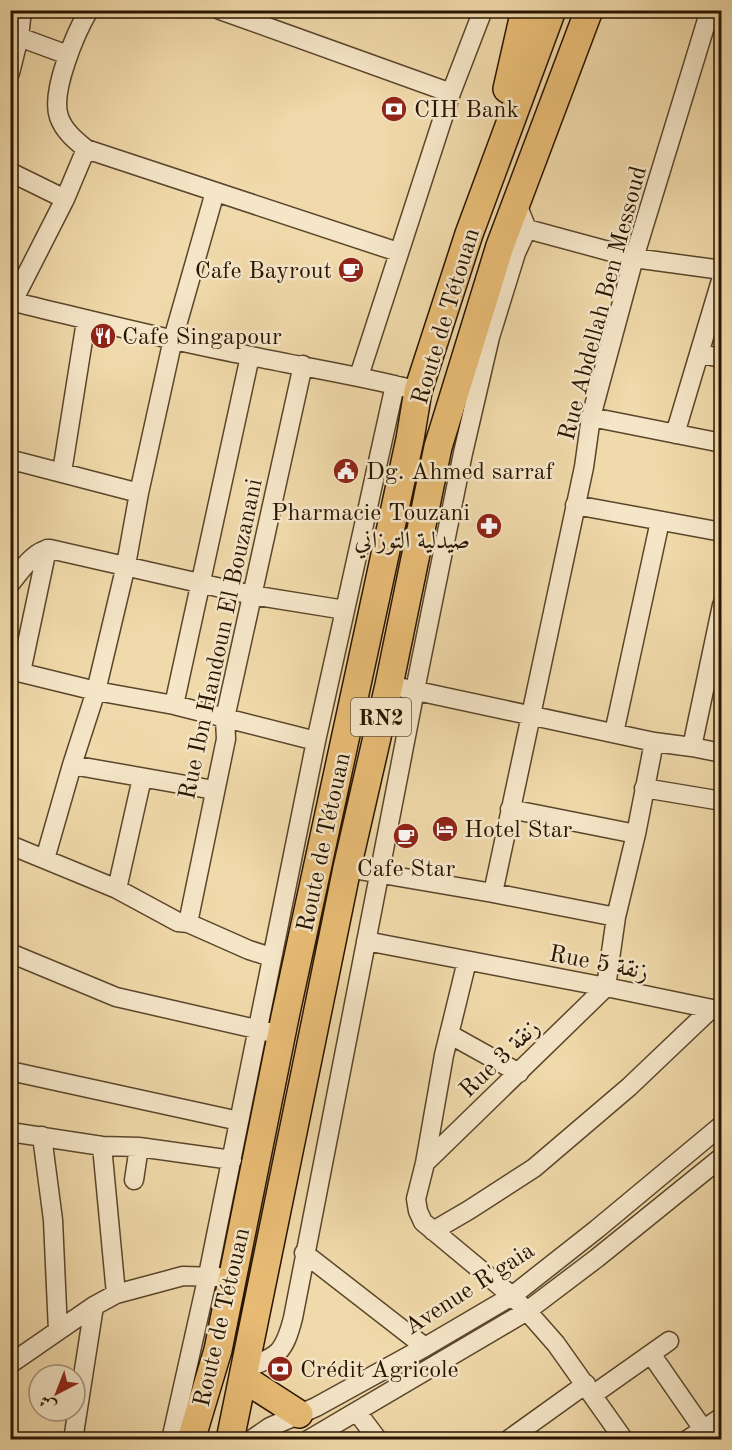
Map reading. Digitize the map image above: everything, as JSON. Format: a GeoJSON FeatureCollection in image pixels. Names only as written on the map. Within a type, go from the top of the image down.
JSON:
{"type":"FeatureCollection","features":[{"type":"Feature","properties":{"kind":"highway"},"geometry":{"type":"LineString","coordinates":[[482,202],[525,10]]}},
{"type":"Feature","properties":{"kind":"highway","name":"Route de Tétouan"},"geometry":{"type":"LineString","coordinates":[[191,1440],[218,1350],[220,1277],[269,1032],[410,439],[407,388],[482,202],[552,10]]}},
{"type":"Feature","properties":{"kind":"highway","name":"Route de Tétouan"},"geometry":{"type":"LineString","coordinates":[[230,1440],[347,868],[438,447],[500,246],[589,10]]}},
{"type":"Feature","properties":{"kind":"highway"},"geometry":{"type":"LineString","coordinates":[[244,1373],[299,1414]]}},
{"type":"Feature","properties":{"kind":"highway","name":"Route de Tétouan"},"geometry":{"type":"LineString","coordinates":[[202,1440],[222,1440]]}},
{"type":"Feature","properties":{"kind":"street"},"geometry":{"type":"LineString","coordinates":[[10,73],[22,10]]}},
{"type":"Feature","properties":{"kind":"street"},"geometry":{"type":"LineString","coordinates":[[89,10],[81,23],[69,55],[57,105],[64,127],[72,138],[86,149],[398,252]]}},
{"type":"Feature","properties":{"kind":"street"},"geometry":{"type":"LineString","coordinates":[[220,10],[451,93]]}},
{"type":"Feature","properties":{"kind":"street"},"geometry":{"type":"LineString","coordinates":[[359,376],[451,93],[483,10]]}},
{"type":"Feature","properties":{"kind":"street","name":"Rue Abdellah Ben Messoud"},"geometry":{"type":"LineString","coordinates":[[493,893],[584,467],[591,417],[634,258],[710,10]]}},
{"type":"Feature","properties":{"kind":"street"},"geometry":{"type":"LineString","coordinates":[[15,48],[69,55]]}},
{"type":"Feature","properties":{"kind":"street"},"geometry":{"type":"LineString","coordinates":[[86,149],[64,199],[12,303],[86,321],[250,356],[359,376],[407,388],[345,610],[316,741],[271,957],[269,1032],[239,1120],[232,1160],[220,1277],[171,1440]]}},
{"type":"Feature","properties":{"kind":"street"},"geometry":{"type":"LineString","coordinates":[[10,172],[64,199]]}},
{"type":"Feature","properties":{"kind":"street"},"geometry":{"type":"LineString","coordinates":[[45,859],[96,691],[126,565],[139,493],[173,339],[215,192]]}},
{"type":"Feature","properties":{"kind":"street"},"geometry":{"type":"LineString","coordinates":[[244,1373],[276,1356],[288,1338],[463,453],[490,337],[516,253],[527,229],[516,202]]}},
{"type":"Feature","properties":{"kind":"street"},"geometry":{"type":"LineString","coordinates":[[527,229],[634,258],[722,270]]}},
{"type":"Feature","properties":{"kind":"street"},"geometry":{"type":"LineString","coordinates":[[675,434],[722,277]]}},
{"type":"Feature","properties":{"kind":"street"},"geometry":{"type":"LineString","coordinates":[[62,472],[86,321]]}},
{"type":"Feature","properties":{"kind":"street"},"geometry":{"type":"LineString","coordinates":[[700,354],[722,358]]}},
{"type":"Feature","properties":{"kind":"street"},"geometry":{"type":"LineString","coordinates":[[174,705],[250,356]]}},
{"type":"Feature","properties":{"kind":"street","name":"Rue Ibn Handoun El Bouzanani"},"geometry":{"type":"LineString","coordinates":[[188,923],[226,740],[225,718],[303,365]]}},
{"type":"Feature","properties":{"kind":"street"},"geometry":{"type":"LineString","coordinates":[[591,417],[722,443]]}},
{"type":"Feature","properties":{"kind":"street"},"geometry":{"type":"LineString","coordinates":[[12,459],[139,493]]}},
{"type":"Feature","properties":{"kind":"street"},"geometry":{"type":"LineString","coordinates":[[575,505],[722,532]]}},
{"type":"Feature","properties":{"kind":"street"},"geometry":{"type":"LineString","coordinates":[[614,733],[660,521]]}},
{"type":"Feature","properties":{"kind":"street"},"geometry":{"type":"LineString","coordinates":[[10,584],[30,561],[47,549],[252,595],[345,610]]}},
{"type":"Feature","properties":{"kind":"street"},"geometry":{"type":"LineString","coordinates":[[47,549],[16,671],[96,691],[174,705],[316,741]]}},
{"type":"Feature","properties":{"kind":"street"},"geometry":{"type":"LineString","coordinates":[[692,747],[722,605]]}},
{"type":"Feature","properties":{"kind":"street"},"geometry":{"type":"LineString","coordinates":[[388,686],[654,742],[722,753]]}},
{"type":"Feature","properties":{"kind":"street"},"geometry":{"type":"LineString","coordinates":[[606,987],[616,917],[636,834],[654,742]]}},
{"type":"Feature","properties":{"kind":"street"},"geometry":{"type":"LineString","coordinates":[[72,765],[214,790]]}},
{"type":"Feature","properties":{"kind":"street"},"geometry":{"type":"LineString","coordinates":[[117,889],[142,778]]}},
{"type":"Feature","properties":{"kind":"street"},"geometry":{"type":"LineString","coordinates":[[644,788],[722,801]]}},
{"type":"Feature","properties":{"kind":"street"},"geometry":{"type":"LineString","coordinates":[[510,809],[636,834]]}},
{"type":"Feature","properties":{"kind":"street"},"geometry":{"type":"LineString","coordinates":[[10,846],[117,889],[178,922],[188,923],[249,950],[271,957]]}},
{"type":"Feature","properties":{"kind":"street"},"geometry":{"type":"LineString","coordinates":[[347,868],[616,917]]}},
{"type":"Feature","properties":{"kind":"street","name":"Rue 5 زنقة"},"geometry":{"type":"LineString","coordinates":[[366,941],[716,1010]]}},
{"type":"Feature","properties":{"kind":"street"},"geometry":{"type":"LineString","coordinates":[[10,953],[116,997],[269,1032]]}},
{"type":"Feature","properties":{"kind":"street"},"geometry":{"type":"LineString","coordinates":[[467,961],[449,1034],[416,1199],[418,1211],[423,1222],[527,1311],[556,1344],[590,1389],[624,1440]]}},
{"type":"Feature","properties":{"kind":"street","name":"Rue 3 زنقة"},"geometry":{"type":"LineString","coordinates":[[425,1163],[606,987]]}},
{"type":"Feature","properties":{"kind":"street"},"geometry":{"type":"LineString","coordinates":[[433,1230],[469,1210],[543,1161],[716,1010]]}},
{"type":"Feature","properties":{"kind":"street"},"geometry":{"type":"LineString","coordinates":[[449,1034],[519,1073]]}},
{"type":"Feature","properties":{"kind":"street"},"geometry":{"type":"LineString","coordinates":[[10,1071],[239,1120]]}},
{"type":"Feature","properties":{"kind":"street","name":"Avenue R'gaia"},"geometry":{"type":"LineString","coordinates":[[251,1440],[270,1427],[425,1347],[512,1296],[722,1125]]}},
{"type":"Feature","properties":{"kind":"street"},"geometry":{"type":"LineString","coordinates":[[10,1132],[102,1146],[139,1147],[232,1160]]}},
{"type":"Feature","properties":{"kind":"street"},"geometry":{"type":"LineString","coordinates":[[42,1136],[53,1220],[58,1331]]}},
{"type":"Feature","properties":{"kind":"street"},"geometry":{"type":"LineString","coordinates":[[102,1146],[116,1294]]}},
{"type":"Feature","properties":{"kind":"street"},"geometry":{"type":"LineString","coordinates":[[134,1180],[139,1147]]}},
{"type":"Feature","properties":{"kind":"street","name":"Avenue R'gaia"},"geometry":{"type":"LineString","coordinates":[[308,1440],[527,1311],[722,1157]]}},
{"type":"Feature","properties":{"kind":"street"},"geometry":{"type":"LineString","coordinates":[[304,1253],[425,1347]]}},
{"type":"Feature","properties":{"kind":"street"},"geometry":{"type":"LineString","coordinates":[[10,1364],[94,1306],[116,1294],[183,1276],[220,1277]]}},
{"type":"Feature","properties":{"kind":"street"},"geometry":{"type":"LineString","coordinates":[[73,1440],[94,1306]]}},
{"type":"Feature","properties":{"kind":"street"},"geometry":{"type":"LineString","coordinates":[[508,1440],[669,1341]]}},
{"type":"Feature","properties":{"kind":"street"},"geometry":{"type":"LineString","coordinates":[[651,1354],[703,1429]]}},
{"type":"Feature","properties":{"kind":"street"},"geometry":{"type":"LineString","coordinates":[[357,1412],[378,1440]]}},
{"type":"Feature","properties":{"kind":"street"},"geometry":{"type":"LineString","coordinates":[[687,1440],[722,1417]]}},
{"type":"Feature","properties":{"kind":"place","name":"CIH Bank"},"geometry":{"type":"Point","coordinates":[394,109]}},
{"type":"Feature","properties":{"kind":"place","name":"Cafe Bayrout"},"geometry":{"type":"Point","coordinates":[351,270]}},
{"type":"Feature","properties":{"kind":"place","name":"Cafe Singapour"},"geometry":{"type":"Point","coordinates":[103,336]}},
{"type":"Feature","properties":{"kind":"place","name":"Dg. Ahmed sarraf"},"geometry":{"type":"Point","coordinates":[346,471]}},
{"type":"Feature","properties":{"kind":"place","name":"Pharmacie Touzani صيدلية التوزاني"},"geometry":{"type":"Point","coordinates":[489,526]}},
{"type":"Feature","properties":{"kind":"place","name":"Hotel Star"},"geometry":{"type":"Point","coordinates":[445,829]}},
{"type":"Feature","properties":{"kind":"place","name":"Cafe Star"},"geometry":{"type":"Point","coordinates":[406,836]}},
{"type":"Feature","properties":{"kind":"place","name":"Crédit Agricole"},"geometry":{"type":"Point","coordinates":[280,1369]}}]}
